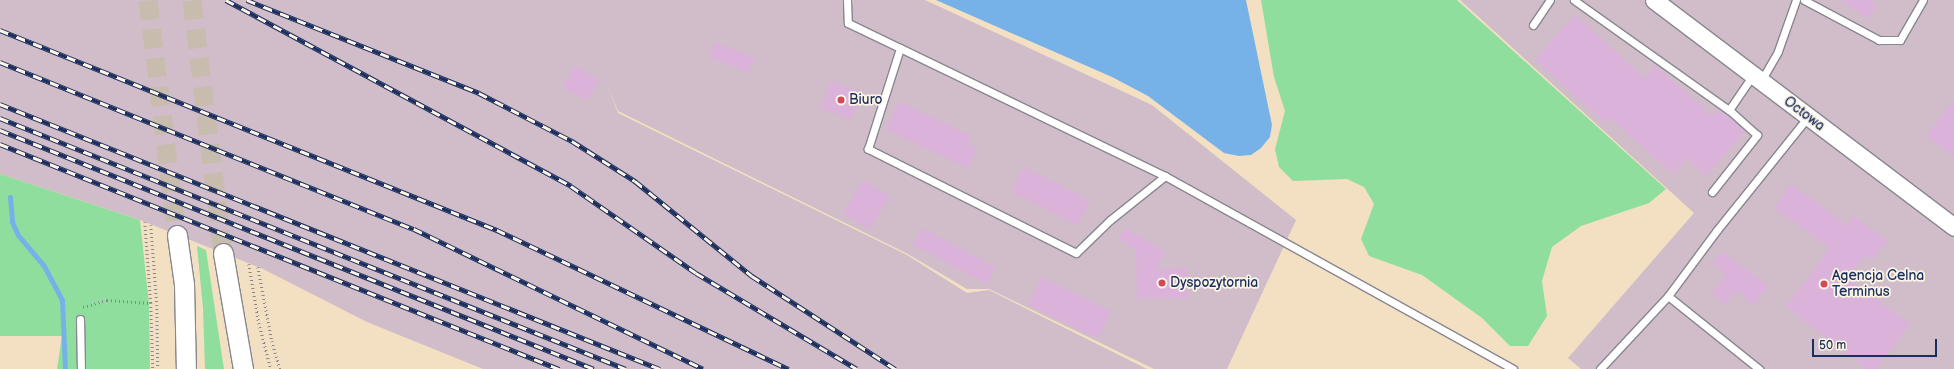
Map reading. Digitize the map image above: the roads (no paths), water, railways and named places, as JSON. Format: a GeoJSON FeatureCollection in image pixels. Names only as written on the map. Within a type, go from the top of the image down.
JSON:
{"type":"FeatureCollection","features":[{"type":"Feature","properties":{"kind":"main road"},"geometry":{"type":"LineString","coordinates":[[177,235],[184,284],[186,369]]}},
{"type":"Feature","properties":{"kind":"main road"},"geometry":{"type":"LineString","coordinates":[[223,253],[243,369]]}},
{"type":"Feature","properties":{"kind":"street","name":"Octowa"},"geometry":{"type":"LineString","coordinates":[[1654,0],[1954,227]]}},
{"type":"Feature","properties":{"kind":"lane"},"geometry":{"type":"LineString","coordinates":[[847,0],[848,23],[1165,176],[1513,369]]}},
{"type":"Feature","properties":{"kind":"lane"},"geometry":{"type":"LineString","coordinates":[[1533,25],[1550,0]]}},
{"type":"Feature","properties":{"kind":"lane"},"geometry":{"type":"LineString","coordinates":[[1574,0],[1729,110],[1757,135],[1712,192]]}},
{"type":"Feature","properties":{"kind":"lane"},"geometry":{"type":"LineString","coordinates":[[1729,110],[1778,51],[1796,0]]}},
{"type":"Feature","properties":{"kind":"lane"},"geometry":{"type":"LineString","coordinates":[[1804,0],[1879,40],[1900,40],[1923,0]]}},
{"type":"Feature","properties":{"kind":"lane"},"geometry":{"type":"LineString","coordinates":[[900,48],[868,149],[1076,253],[1110,220],[1165,176]]}},
{"type":"Feature","properties":{"kind":"lane"},"geometry":{"type":"LineString","coordinates":[[1600,369],[1668,296],[1717,230],[1808,117]]}},
{"type":"Feature","properties":{"kind":"lane"},"geometry":{"type":"LineString","coordinates":[[1668,296],[1759,369]]}},
{"type":"Feature","properties":{"kind":"lane"},"geometry":{"type":"LineString","coordinates":[[80,319],[81,369]]}},
{"type":"Feature","properties":{"kind":"water"},"geometry":{"type":"Polygon","coordinates":[[[936,0],[1246,0],[1272,125],[1270,137],[1261,148],[1251,155],[1239,156],[1224,153],[1148,96],[1112,77],[936,0]]]}},
{"type":"Feature","properties":{"kind":"waterway"},"geometry":{"type":"LineString","coordinates":[[10,197],[12,222],[18,235],[44,266],[62,300],[65,369]]}},
{"type":"Feature","properties":{"kind":"tunnel"},"geometry":{"type":"LineString","coordinates":[[148,0],[177,235]]}},
{"type":"Feature","properties":{"kind":"tunnel"},"geometry":{"type":"LineString","coordinates":[[192,0],[223,253]]}},
{"type":"Feature","properties":{"kind":"railway"},"geometry":{"type":"LineString","coordinates":[[226,0],[571,186],[696,273],[857,369]]}},
{"type":"Feature","properties":{"kind":"railway"},"geometry":{"type":"LineString","coordinates":[[247,0],[479,93],[572,141],[635,181],[752,276],[895,369]]}},
{"type":"Feature","properties":{"kind":"railway"},"geometry":{"type":"LineString","coordinates":[[0,30],[497,230],[789,369]]}},
{"type":"Feature","properties":{"kind":"railway"},"geometry":{"type":"LineString","coordinates":[[0,62],[414,229],[703,369]]}},
{"type":"Feature","properties":{"kind":"railway"},"geometry":{"type":"LineString","coordinates":[[0,104],[660,369]]}},
{"type":"Feature","properties":{"kind":"railway"},"geometry":{"type":"LineString","coordinates":[[0,118],[626,369]]}},
{"type":"Feature","properties":{"kind":"railway"},"geometry":{"type":"LineString","coordinates":[[0,130],[594,369]]}},
{"type":"Feature","properties":{"kind":"railway"},"geometry":{"type":"LineString","coordinates":[[0,144],[559,369]]}},
{"type":"Feature","properties":{"kind":"place","name":"Biuro"},"geometry":{"type":"Point","coordinates":[841,100]}},
{"type":"Feature","properties":{"kind":"place","name":"Dyspozytornia"},"geometry":{"type":"Point","coordinates":[1162,283]}},
{"type":"Feature","properties":{"kind":"place","name":"Agencja Celna Terminus"},"geometry":{"type":"Point","coordinates":[1824,284]}}]}
